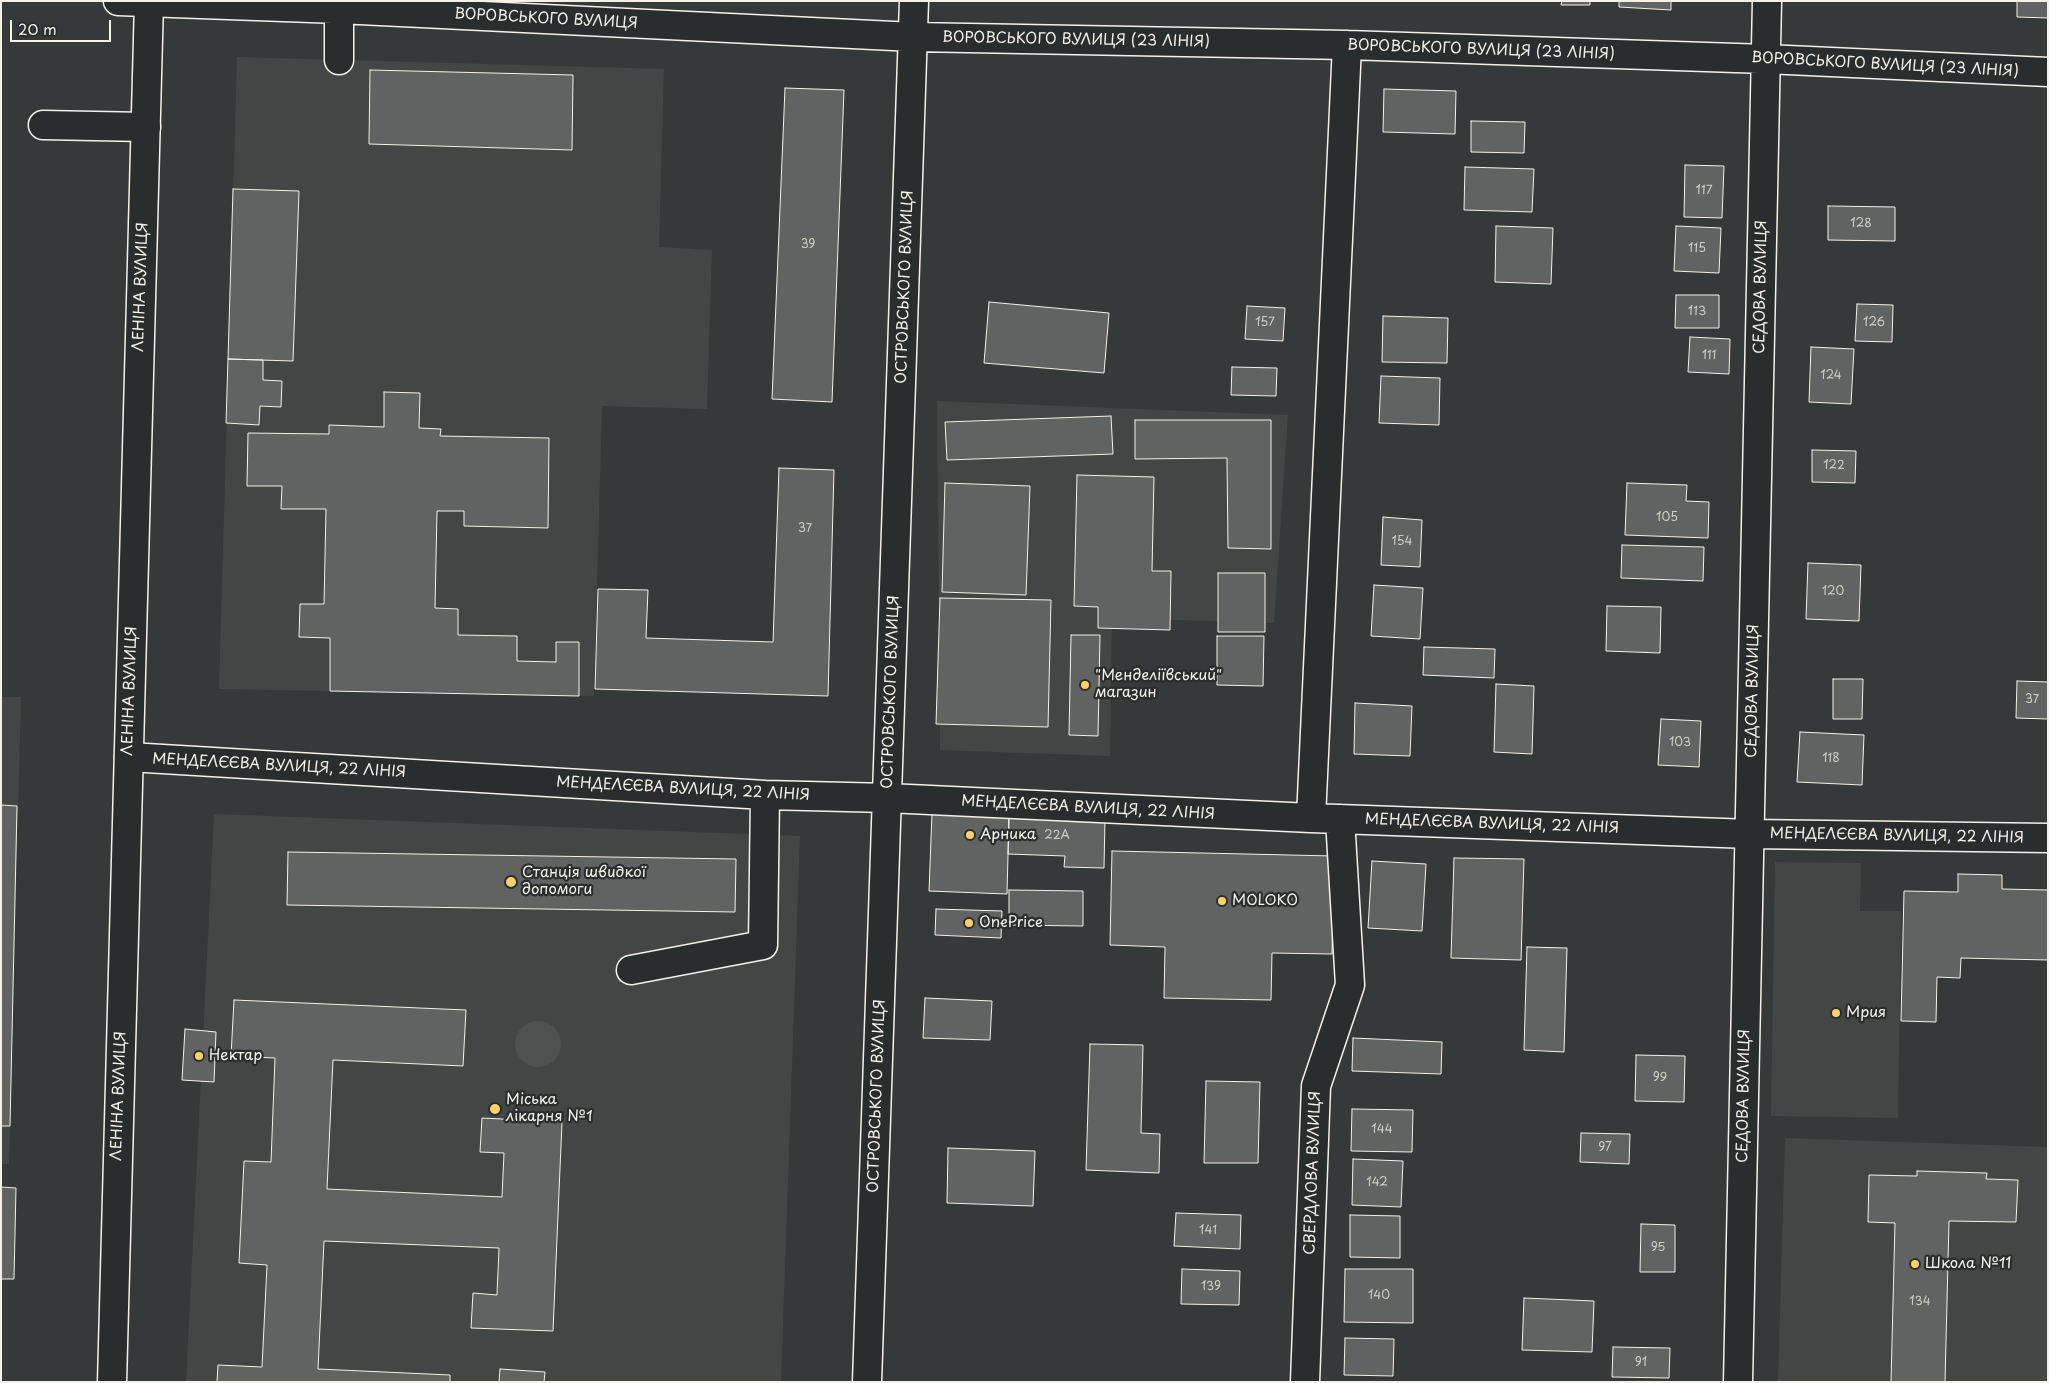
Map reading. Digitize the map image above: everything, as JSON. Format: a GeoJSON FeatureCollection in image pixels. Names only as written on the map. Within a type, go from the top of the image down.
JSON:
{"type":"FeatureCollection","features":[{"type":"Feature","properties":{"kind":"street","name":"ВОРОВСЬКОГО ВУЛИЦЯ"},"geometry":{"type":"LineString","coordinates":[[118,1],[339,9],[914,36]]}},
{"type":"Feature","properties":{"kind":"street","name":"ОСТРОВСЬКОГО ВУЛИЦЯ"},"geometry":{"type":"LineString","coordinates":[[867,1382],[914,1]]}},
{"type":"Feature","properties":{"kind":"street","name":"СЕДОВА ВУЛИЦЯ"},"geometry":{"type":"LineString","coordinates":[[1738,1382],[1767,1]]}},
{"type":"Feature","properties":{"kind":"street","name":"ЛЕНІНА ВУЛИЦЯ"},"geometry":{"type":"LineString","coordinates":[[112,1382],[149,2]]}},
{"type":"Feature","properties":{"kind":"street"},"geometry":{"type":"LineString","coordinates":[[339,9],[339,60]]}},
{"type":"Feature","properties":{"kind":"street","name":"ВОРОВСЬКОГО ВУЛИЦЯ (23 ЛIНIЯ)"},"geometry":{"type":"LineString","coordinates":[[914,36],[1347,45],[1766,59],[2048,72]]}},
{"type":"Feature","properties":{"kind":"street"},"geometry":{"type":"LineString","coordinates":[[1311,818],[1347,45]]}},
{"type":"Feature","properties":{"kind":"street"},"geometry":{"type":"LineString","coordinates":[[43,125],[146,127]]}},
{"type":"Feature","properties":{"kind":"street","name":"МЕНДЕЛЄЄВА ВУЛИЦЯ, 22 ЛІНІЯ"},"geometry":{"type":"LineString","coordinates":[[129,757],[766,795],[888,798],[1311,818],[1750,834],[2048,838]]}},
{"type":"Feature","properties":{"kind":"street"},"geometry":{"type":"LineString","coordinates":[[631,970],[762,944],[766,795]]}},
{"type":"Feature","properties":{"kind":"street","name":"СВЕРДЛОВА ВУЛИЦЯ"},"geometry":{"type":"LineString","coordinates":[[1305,1382],[1316,1086],[1350,985],[1340,819]]}},
{"type":"Feature","properties":{"kind":"shaded area"},"geometry":{"type":"Polygon","coordinates":[[[237,57],[664,69],[659,247],[712,250],[707,409],[602,406],[594,696],[219,689],[237,57]]]}},
{"type":"Feature","properties":{"kind":"shaded area"},"geometry":{"type":"Polygon","coordinates":[[[937,401],[1288,415],[1274,623],[1112,618],[1110,756],[940,750],[937,401]]]}},
{"type":"Feature","properties":{"kind":"shaded area"},"geometry":{"type":"Polygon","coordinates":[[[1,697],[21,697],[9,1164],[1,1164],[1,697]]]}},
{"type":"Feature","properties":{"kind":"shaded area","name":"Міська лікарня №1"},"geometry":{"type":"Polygon","coordinates":[[[214,814],[800,836],[781,1382],[186,1382],[214,814]]]}},
{"type":"Feature","properties":{"kind":"shaded area","name":"Мрия"},"geometry":{"type":"Polygon","coordinates":[[[1775,862],[1861,863],[1860,911],[1901,911],[1898,1118],[1771,1116],[1775,862]]]}},
{"type":"Feature","properties":{"kind":"shaded area"},"geometry":{"type":"Polygon","coordinates":[[[538,1021],[551,1025],[557,1031],[561,1044],[557,1057],[551,1063],[538,1067],[525,1063],[519,1057],[515,1044],[519,1031],[525,1025],[538,1021]]]}},
{"type":"Feature","properties":{"kind":"shaded area","name":"Школа №11"},"geometry":{"type":"Polygon","coordinates":[[[1785,1138],[2048,1147],[2048,1382],[1778,1382],[1785,1138]]]}},
{"type":"Feature","properties":{"kind":"building"},"geometry":{"type":"Polygon","coordinates":[[[1562,1],[1590,1],[1590,5],[1561,5],[1562,1]]]}},
{"type":"Feature","properties":{"kind":"building"},"geometry":{"type":"Polygon","coordinates":[[[1619,1],[1671,1],[1671,10],[1619,7],[1619,1]]]}},
{"type":"Feature","properties":{"kind":"building"},"geometry":{"type":"Polygon","coordinates":[[[2017,1],[2048,1],[2048,18],[2017,17],[2017,1]]]}},
{"type":"Feature","properties":{"kind":"building"},"geometry":{"type":"Polygon","coordinates":[[[370,70],[573,75],[572,150],[369,144],[370,70]]]}},
{"type":"Feature","properties":{"kind":"building"},"geometry":{"type":"Polygon","coordinates":[[[785,88],[844,90],[832,402],[772,399],[785,88]]]}},
{"type":"Feature","properties":{"kind":"building"},"geometry":{"type":"Polygon","coordinates":[[[1384,89],[1456,91],[1455,134],[1383,132],[1384,89]]]}},
{"type":"Feature","properties":{"kind":"building"},"geometry":{"type":"Polygon","coordinates":[[[1471,121],[1525,122],[1524,153],[1471,152],[1471,121]]]}},
{"type":"Feature","properties":{"kind":"building"},"geometry":{"type":"Polygon","coordinates":[[[1685,165],[1724,166],[1722,218],[1684,217],[1685,165]]]}},
{"type":"Feature","properties":{"kind":"building"},"geometry":{"type":"Polygon","coordinates":[[[1465,167],[1534,169],[1532,212],[1464,210],[1465,167]]]}},
{"type":"Feature","properties":{"kind":"building"},"geometry":{"type":"Polygon","coordinates":[[[233,189],[299,191],[293,361],[228,359],[233,189]]]}},
{"type":"Feature","properties":{"kind":"building"},"geometry":{"type":"Polygon","coordinates":[[[1828,206],[1895,207],[1895,241],[1828,240],[1828,206]]]}},
{"type":"Feature","properties":{"kind":"building"},"geometry":{"type":"Polygon","coordinates":[[[1496,226],[1553,228],[1551,284],[1495,282],[1496,226]]]}},
{"type":"Feature","properties":{"kind":"building"},"geometry":{"type":"Polygon","coordinates":[[[1676,226],[1721,228],[1719,273],[1674,271],[1676,226]]]}},
{"type":"Feature","properties":{"kind":"building"},"geometry":{"type":"Polygon","coordinates":[[[1676,295],[1719,295],[1719,328],[1675,328],[1676,295]]]}},
{"type":"Feature","properties":{"kind":"building"},"geometry":{"type":"Polygon","coordinates":[[[989,302],[1109,313],[1104,373],[984,363],[989,302]]]}},
{"type":"Feature","properties":{"kind":"building"},"geometry":{"type":"Polygon","coordinates":[[[1857,304],[1893,305],[1892,342],[1855,341],[1857,304]]]}},
{"type":"Feature","properties":{"kind":"building"},"geometry":{"type":"Polygon","coordinates":[[[1247,306],[1285,308],[1283,341],[1245,339],[1247,306]]]}},
{"type":"Feature","properties":{"kind":"building"},"geometry":{"type":"Polygon","coordinates":[[[1383,316],[1448,318],[1447,363],[1382,362],[1383,316]]]}},
{"type":"Feature","properties":{"kind":"building"},"geometry":{"type":"Polygon","coordinates":[[[1690,337],[1730,339],[1729,374],[1688,372],[1690,337]]]}},
{"type":"Feature","properties":{"kind":"building"},"geometry":{"type":"Polygon","coordinates":[[[1811,347],[1854,349],[1851,404],[1809,402],[1811,347]]]}},
{"type":"Feature","properties":{"kind":"building"},"geometry":{"type":"Polygon","coordinates":[[[228,359],[263,360],[263,380],[282,381],[281,407],[260,406],[259,425],[226,423],[228,359]]]}},
{"type":"Feature","properties":{"kind":"building"},"geometry":{"type":"Polygon","coordinates":[[[1232,367],[1277,368],[1276,396],[1231,395],[1232,367]]]}},
{"type":"Feature","properties":{"kind":"building"},"geometry":{"type":"Polygon","coordinates":[[[1381,376],[1440,378],[1439,425],[1379,423],[1381,376]]]}},
{"type":"Feature","properties":{"kind":"building"},"geometry":{"type":"Polygon","coordinates":[[[384,392],[420,393],[419,428],[441,429],[440,436],[549,438],[548,528],[464,526],[464,511],[437,511],[435,608],[458,609],[458,635],[517,636],[517,661],[556,662],[556,642],[579,642],[579,696],[330,691],[330,638],[299,637],[300,604],[324,604],[326,509],[281,509],[282,486],[247,486],[248,433],[329,434],[329,425],[384,427],[384,392]]]}},
{"type":"Feature","properties":{"kind":"building"},"geometry":{"type":"Polygon","coordinates":[[[1111,416],[1113,454],[947,460],[945,422],[1111,416]]]}},
{"type":"Feature","properties":{"kind":"building"},"geometry":{"type":"Polygon","coordinates":[[[1135,420],[1271,420],[1271,549],[1228,548],[1227,458],[1135,459],[1135,420]]]}},
{"type":"Feature","properties":{"kind":"building"},"geometry":{"type":"Polygon","coordinates":[[[1812,450],[1856,451],[1855,483],[1812,482],[1812,450]]]}},
{"type":"Feature","properties":{"kind":"building"},"geometry":{"type":"Polygon","coordinates":[[[779,468],[834,470],[828,696],[595,689],[598,589],[648,590],[646,638],[773,642],[779,468]]]}},
{"type":"Feature","properties":{"kind":"building"},"geometry":{"type":"Polygon","coordinates":[[[1077,475],[1154,477],[1152,571],[1171,571],[1170,630],[1098,628],[1098,607],[1074,606],[1077,475]]]}},
{"type":"Feature","properties":{"kind":"building"},"geometry":{"type":"Polygon","coordinates":[[[945,483],[1030,486],[1026,595],[942,592],[945,483]]]}},
{"type":"Feature","properties":{"kind":"building"},"geometry":{"type":"Polygon","coordinates":[[[1627,483],[1687,485],[1686,501],[1709,502],[1708,538],[1625,535],[1627,483]]]}},
{"type":"Feature","properties":{"kind":"building"},"geometry":{"type":"Polygon","coordinates":[[[1383,517],[1422,520],[1420,567],[1381,565],[1383,517]]]}},
{"type":"Feature","properties":{"kind":"building"},"geometry":{"type":"Polygon","coordinates":[[[1622,545],[1704,547],[1703,581],[1621,578],[1622,545]]]}},
{"type":"Feature","properties":{"kind":"building"},"geometry":{"type":"Polygon","coordinates":[[[1808,563],[1861,565],[1859,621],[1806,619],[1808,563]]]}},
{"type":"Feature","properties":{"kind":"building"},"geometry":{"type":"Polygon","coordinates":[[[1218,573],[1265,573],[1265,632],[1218,632],[1218,573]]]}},
{"type":"Feature","properties":{"kind":"building"},"geometry":{"type":"Polygon","coordinates":[[[1374,585],[1423,588],[1420,639],[1371,636],[1374,585]]]}},
{"type":"Feature","properties":{"kind":"building"},"geometry":{"type":"Polygon","coordinates":[[[940,598],[1051,600],[1048,727],[936,724],[940,598]]]}},
{"type":"Feature","properties":{"kind":"building"},"geometry":{"type":"Polygon","coordinates":[[[1607,606],[1661,607],[1660,653],[1606,651],[1607,606]]]}},
{"type":"Feature","properties":{"kind":"building","name":"\"Менделіївський\" магазин"},"geometry":{"type":"Polygon","coordinates":[[[1071,635],[1100,635],[1098,736],[1069,735],[1071,635]]]}},
{"type":"Feature","properties":{"kind":"building"},"geometry":{"type":"Polygon","coordinates":[[[1217,636],[1264,636],[1263,686],[1217,685],[1217,636]]]}},
{"type":"Feature","properties":{"kind":"building"},"geometry":{"type":"Polygon","coordinates":[[[1424,647],[1495,649],[1494,678],[1423,675],[1424,647]]]}},
{"type":"Feature","properties":{"kind":"building"},"geometry":{"type":"Polygon","coordinates":[[[1833,679],[1863,679],[1862,719],[1833,719],[1833,679]]]}},
{"type":"Feature","properties":{"kind":"building"},"geometry":{"type":"Polygon","coordinates":[[[2017,681],[2048,682],[2048,719],[2016,718],[2017,681]]]}},
{"type":"Feature","properties":{"kind":"building"},"geometry":{"type":"Polygon","coordinates":[[[1496,684],[1534,686],[1532,754],[1494,752],[1496,684]]]}},
{"type":"Feature","properties":{"kind":"building"},"geometry":{"type":"Polygon","coordinates":[[[1355,703],[1412,706],[1410,756],[1354,754],[1355,703]]]}},
{"type":"Feature","properties":{"kind":"building"},"geometry":{"type":"Polygon","coordinates":[[[1661,719],[1701,721],[1699,767],[1658,765],[1661,719]]]}},
{"type":"Feature","properties":{"kind":"building"},"geometry":{"type":"Polygon","coordinates":[[[1800,732],[1864,735],[1862,785],[1797,782],[1800,732]]]}},
{"type":"Feature","properties":{"kind":"building"},"geometry":{"type":"Polygon","coordinates":[[[1,805],[17,806],[10,1126],[1,1126],[1,805]]]}},
{"type":"Feature","properties":{"kind":"building","name":"Арника"},"geometry":{"type":"Polygon","coordinates":[[[932,813],[1009,816],[1007,894],[929,891],[932,813]]]}},
{"type":"Feature","properties":{"kind":"building"},"geometry":{"type":"Polygon","coordinates":[[[1009,816],[1105,818],[1104,868],[1064,867],[1065,856],[1008,854],[1009,816]]]}},
{"type":"Feature","properties":{"kind":"building","name":"MOLOKO"},"geometry":{"type":"Polygon","coordinates":[[[1112,851],[1334,856],[1332,954],[1272,953],[1271,1000],[1164,998],[1165,947],[1110,945],[1112,851]]]}},
{"type":"Feature","properties":{"kind":"building","name":"Станція швидкої допомоги"},"geometry":{"type":"Polygon","coordinates":[[[288,852],[736,859],[735,912],[287,905],[288,852]]]}},
{"type":"Feature","properties":{"kind":"building"},"geometry":{"type":"Polygon","coordinates":[[[1454,858],[1524,859],[1521,960],[1451,958],[1454,858]]]}},
{"type":"Feature","properties":{"kind":"building"},"geometry":{"type":"Polygon","coordinates":[[[1372,861],[1426,864],[1422,931],[1368,928],[1372,861]]]}},
{"type":"Feature","properties":{"kind":"building"},"geometry":{"type":"Polygon","coordinates":[[[1958,874],[2002,875],[2002,889],[2048,890],[2048,960],[1961,958],[1960,978],[1937,977],[1936,1022],[1901,1021],[1904,891],[1958,892],[1958,874]]]}},
{"type":"Feature","properties":{"kind":"building"},"geometry":{"type":"Polygon","coordinates":[[[1009,890],[1083,891],[1083,926],[1009,925],[1009,890]]]}},
{"type":"Feature","properties":{"kind":"building","name":"OnePrice"},"geometry":{"type":"Polygon","coordinates":[[[936,909],[1002,911],[1001,938],[935,935],[936,909]]]}},
{"type":"Feature","properties":{"kind":"building"},"geometry":{"type":"Polygon","coordinates":[[[1527,947],[1567,948],[1564,1052],[1524,1050],[1527,947]]]}},
{"type":"Feature","properties":{"kind":"building"},"geometry":{"type":"Polygon","coordinates":[[[925,998],[992,1001],[990,1040],[923,1038],[925,998]]]}},
{"type":"Feature","properties":{"kind":"building"},"geometry":{"type":"Polygon","coordinates":[[[234,1000],[466,1010],[463,1066],[333,1060],[327,1189],[502,1197],[504,1153],[480,1152],[482,1118],[562,1122],[553,1331],[471,1328],[473,1293],[497,1295],[499,1248],[324,1241],[318,1369],[450,1375],[450,1382],[217,1382],[218,1365],[262,1367],[267,1265],[239,1263],[244,1161],[271,1162],[275,1058],[231,1056],[234,1000]]]}},
{"type":"Feature","properties":{"kind":"building","name":"Нектар"},"geometry":{"type":"Polygon","coordinates":[[[185,1029],[216,1032],[214,1082],[182,1080],[185,1029]]]}},
{"type":"Feature","properties":{"kind":"building"},"geometry":{"type":"Polygon","coordinates":[[[1353,1038],[1442,1042],[1441,1074],[1352,1071],[1353,1038]]]}},
{"type":"Feature","properties":{"kind":"building"},"geometry":{"type":"Polygon","coordinates":[[[1090,1044],[1143,1045],[1141,1133],[1160,1134],[1159,1173],[1086,1170],[1090,1044]]]}},
{"type":"Feature","properties":{"kind":"building"},"geometry":{"type":"Polygon","coordinates":[[[1636,1055],[1685,1056],[1684,1102],[1635,1101],[1636,1055]]]}},
{"type":"Feature","properties":{"kind":"building"},"geometry":{"type":"Polygon","coordinates":[[[1206,1081],[1260,1082],[1258,1163],[1204,1163],[1206,1081]]]}},
{"type":"Feature","properties":{"kind":"building"},"geometry":{"type":"Polygon","coordinates":[[[1352,1109],[1413,1110],[1412,1152],[1351,1151],[1352,1109]]]}},
{"type":"Feature","properties":{"kind":"building"},"geometry":{"type":"Polygon","coordinates":[[[1581,1133],[1630,1134],[1629,1164],[1580,1162],[1581,1133]]]}},
{"type":"Feature","properties":{"kind":"building"},"geometry":{"type":"Polygon","coordinates":[[[948,1148],[1035,1151],[1033,1206],[947,1203],[948,1148]]]}},
{"type":"Feature","properties":{"kind":"building"},"geometry":{"type":"Polygon","coordinates":[[[1353,1159],[1403,1161],[1401,1207],[1352,1205],[1353,1159]]]}},
{"type":"Feature","properties":{"kind":"building"},"geometry":{"type":"Polygon","coordinates":[[[1917,1171],[1987,1173],[1986,1179],[2018,1180],[2016,1222],[1949,1221],[1945,1382],[1891,1382],[1895,1223],[1868,1222],[1869,1175],[1917,1176],[1917,1171]]]}},
{"type":"Feature","properties":{"kind":"building"},"geometry":{"type":"Polygon","coordinates":[[[1,1187],[16,1188],[14,1279],[1,1279],[1,1187]]]}},
{"type":"Feature","properties":{"kind":"building"},"geometry":{"type":"Polygon","coordinates":[[[1176,1213],[1241,1215],[1240,1249],[1174,1246],[1176,1213]]]}},
{"type":"Feature","properties":{"kind":"building"},"geometry":{"type":"Polygon","coordinates":[[[1350,1215],[1400,1216],[1400,1258],[1350,1257],[1350,1215]]]}},
{"type":"Feature","properties":{"kind":"building"},"geometry":{"type":"Polygon","coordinates":[[[1641,1224],[1675,1225],[1675,1272],[1640,1272],[1641,1224]]]}},
{"type":"Feature","properties":{"kind":"building"},"geometry":{"type":"Polygon","coordinates":[[[1182,1269],[1240,1271],[1239,1305],[1181,1304],[1182,1269]]]}},
{"type":"Feature","properties":{"kind":"building"},"geometry":{"type":"Polygon","coordinates":[[[1345,1269],[1413,1269],[1413,1323],[1344,1322],[1345,1269]]]}},
{"type":"Feature","properties":{"kind":"building"},"geometry":{"type":"Polygon","coordinates":[[[1524,1298],[1594,1301],[1592,1352],[1522,1350],[1524,1298]]]}},
{"type":"Feature","properties":{"kind":"building"},"geometry":{"type":"Polygon","coordinates":[[[1345,1338],[1394,1339],[1393,1376],[1344,1375],[1345,1338]]]}},
{"type":"Feature","properties":{"kind":"building"},"geometry":{"type":"Polygon","coordinates":[[[1613,1347],[1670,1348],[1669,1378],[1612,1377],[1613,1347]]]}},
{"type":"Feature","properties":{"kind":"building"},"geometry":{"type":"Polygon","coordinates":[[[500,1369],[545,1372],[544,1382],[499,1382],[500,1369]]]}},
{"type":"Feature","properties":{"kind":"place","name":"\"Менделіївський\" магазин"},"geometry":{"type":"Point","coordinates":[1085,685]}},
{"type":"Feature","properties":{"kind":"place","name":"Арника"},"geometry":{"type":"Point","coordinates":[970,835]}},
{"type":"Feature","properties":{"kind":"place","name":"Станція швидкої допомоги"},"geometry":{"type":"Point","coordinates":[511,882]}},
{"type":"Feature","properties":{"kind":"place","name":"MOLOKO"},"geometry":{"type":"Point","coordinates":[1222,901]}},
{"type":"Feature","properties":{"kind":"place","name":"OnePrice"},"geometry":{"type":"Point","coordinates":[969,923]}},
{"type":"Feature","properties":{"kind":"place","name":"Мрия"},"geometry":{"type":"Point","coordinates":[1836,1013]}},
{"type":"Feature","properties":{"kind":"place","name":"Нектар"},"geometry":{"type":"Point","coordinates":[199,1056]}},
{"type":"Feature","properties":{"kind":"place","name":"Міська лікарня №1"},"geometry":{"type":"Point","coordinates":[495,1109]}},
{"type":"Feature","properties":{"kind":"place","name":"Школа №11"},"geometry":{"type":"Point","coordinates":[1915,1264]}}]}
